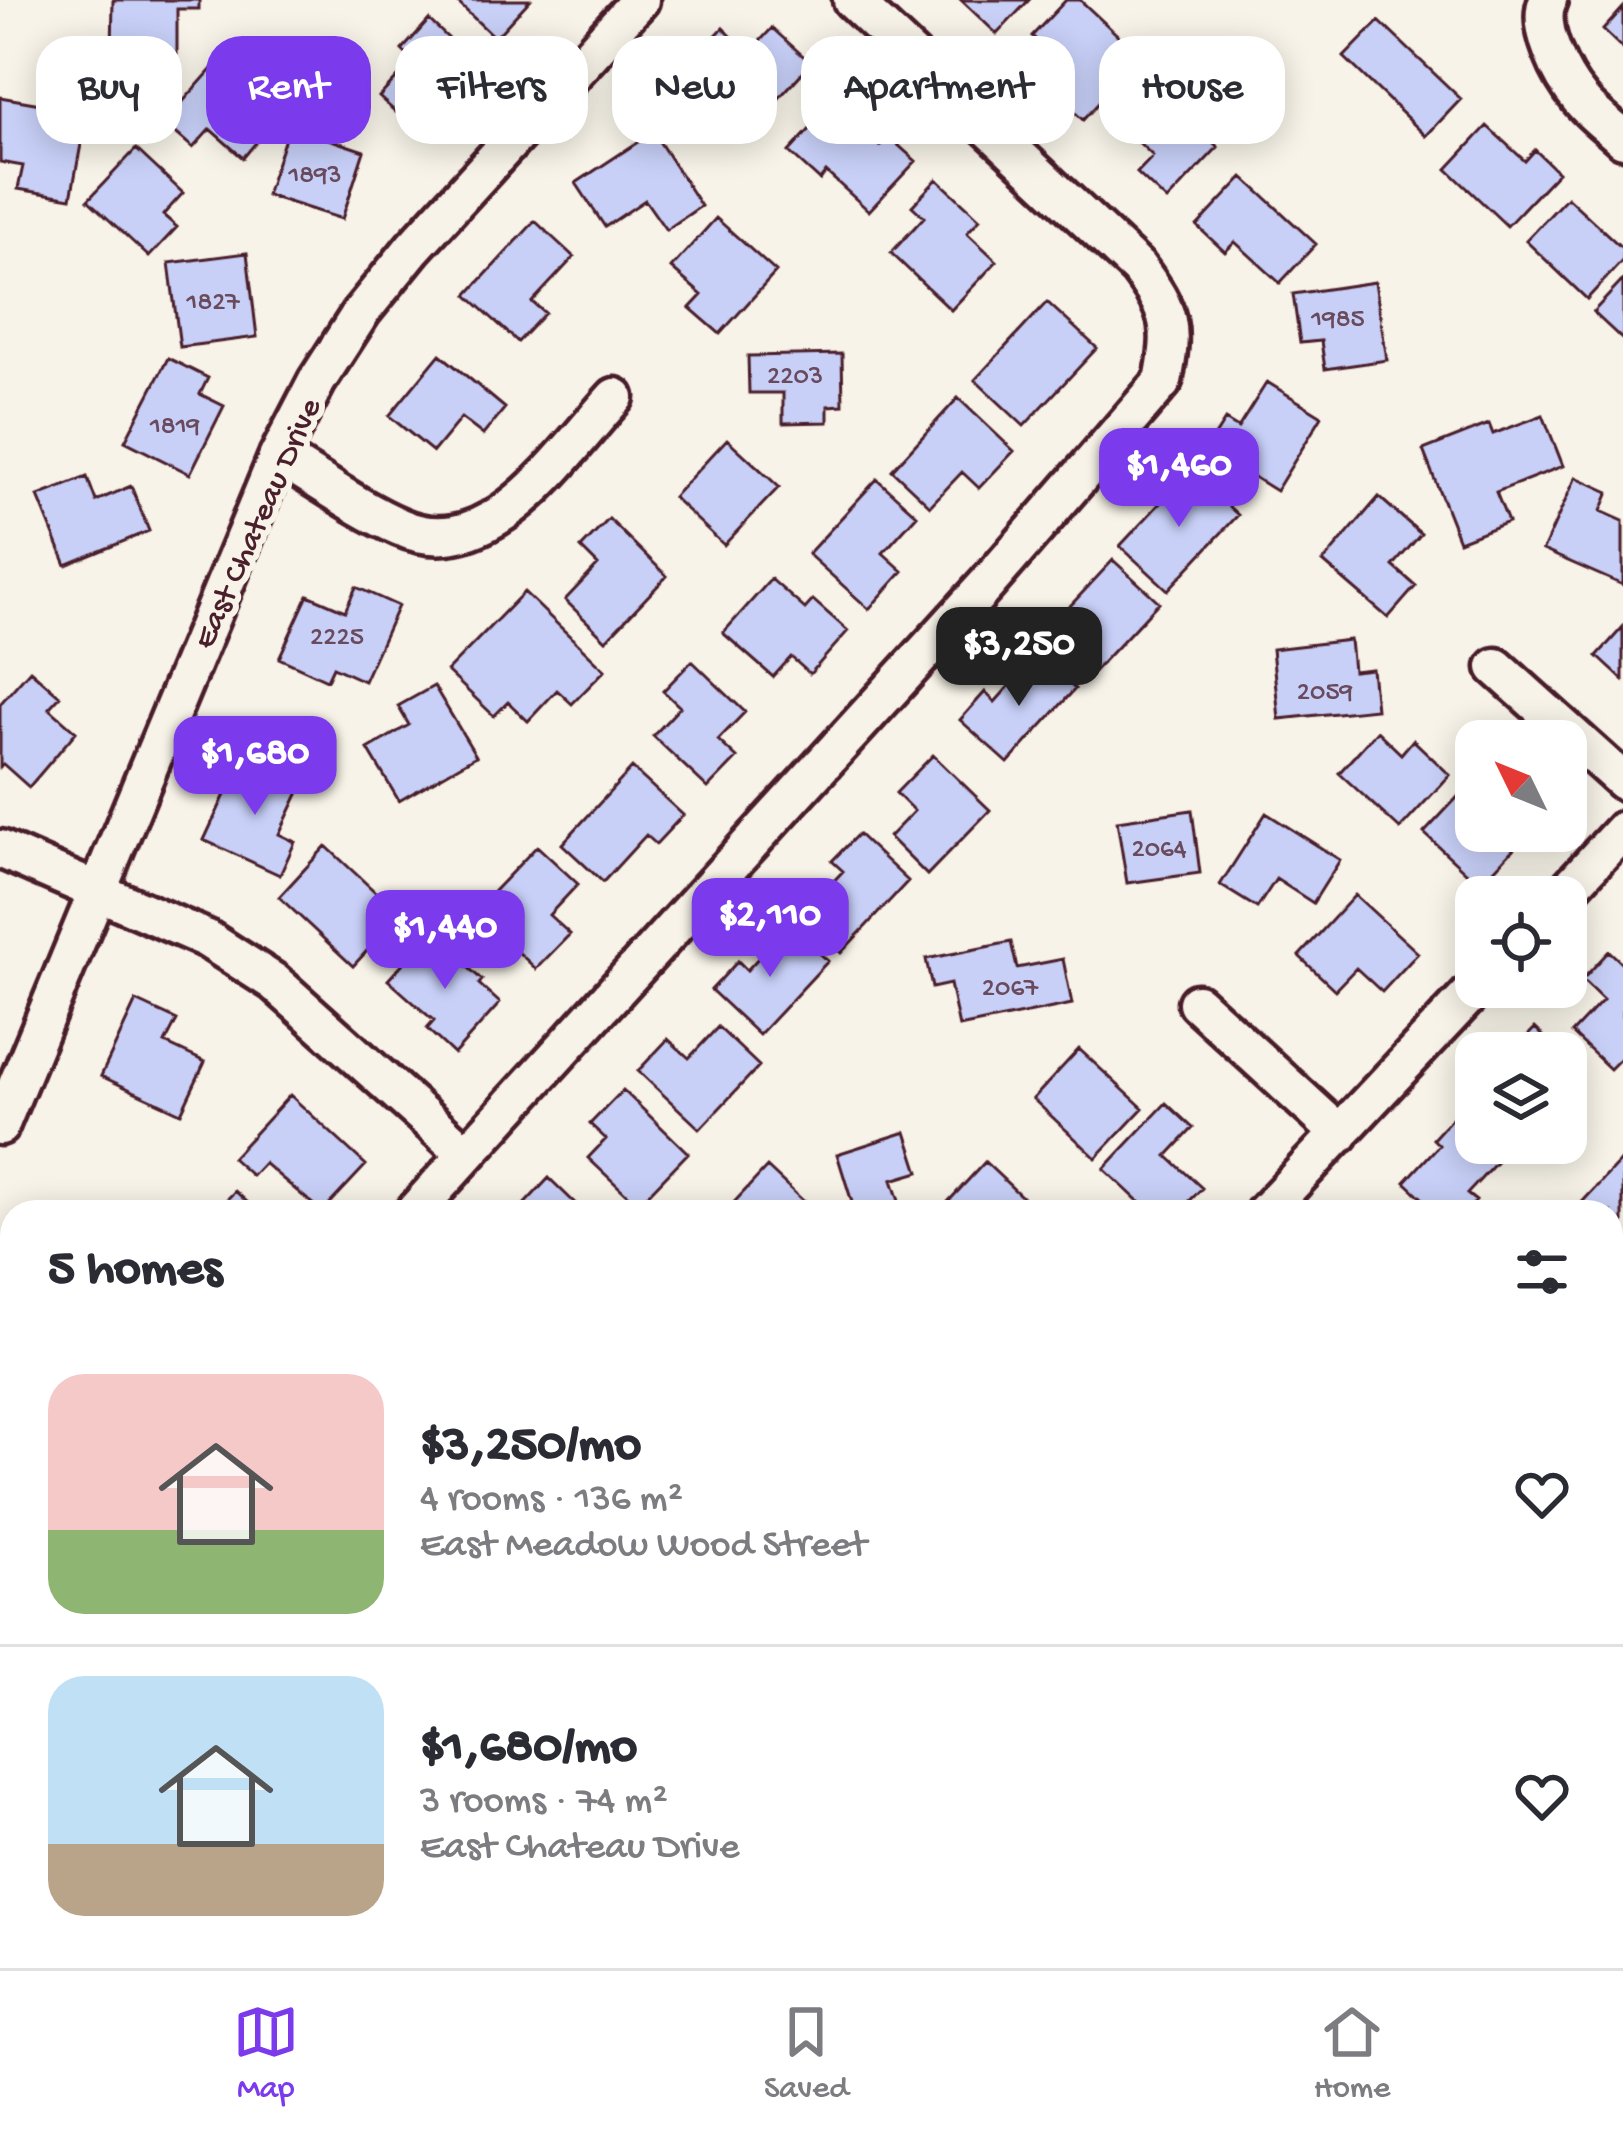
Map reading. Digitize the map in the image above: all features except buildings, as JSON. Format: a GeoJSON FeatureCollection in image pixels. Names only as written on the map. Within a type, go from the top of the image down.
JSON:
{"type":"FeatureCollection","features":[{"type":"Feature","properties":{"kind":"street","name":"East Chateau Drive"},"geometry":{"type":"LineString","coordinates":[[0,1126],[278,456],[316,381],[362,311],[413,248],[640,0]]}},
{"type":"Feature","properties":{"kind":"street"},"geometry":{"type":"LineString","coordinates":[[425,1200],[988,583],[1163,382],[1172,341],[1162,301],[1138,268],[852,0]]}},
{"type":"Feature","properties":{"kind":"street"},"geometry":{"type":"LineString","coordinates":[[1545,5],[1555,56],[1578,97],[1623,139]]}},
{"type":"Feature","properties":{"kind":"street"},"geometry":{"type":"LineString","coordinates":[[278,456],[402,529],[443,536],[483,528],[518,502],[615,397]]}},
{"type":"Feature","properties":{"kind":"street"},"geometry":{"type":"LineString","coordinates":[[1496,667],[1623,781]]}},
{"type":"Feature","properties":{"kind":"street"},"geometry":{"type":"LineString","coordinates":[[1580,876],[1623,830]]}},
{"type":"Feature","properties":{"kind":"street"},"geometry":{"type":"LineString","coordinates":[[0,849],[206,939],[274,982],[466,1154]]}},
{"type":"Feature","properties":{"kind":"street"},"geometry":{"type":"LineString","coordinates":[[1197,1003],[1340,1134]]}},
{"type":"Feature","properties":{"kind":"street"},"geometry":{"type":"LineString","coordinates":[[1277,1200],[1457,1008]]}},
{"type":"Feature","properties":{"kind":"shaded area"},"geometry":{"type":"Polygon","coordinates":[[[1623,1158],[1623,1200],[1584,1200],[1623,1158]]]}}]}
